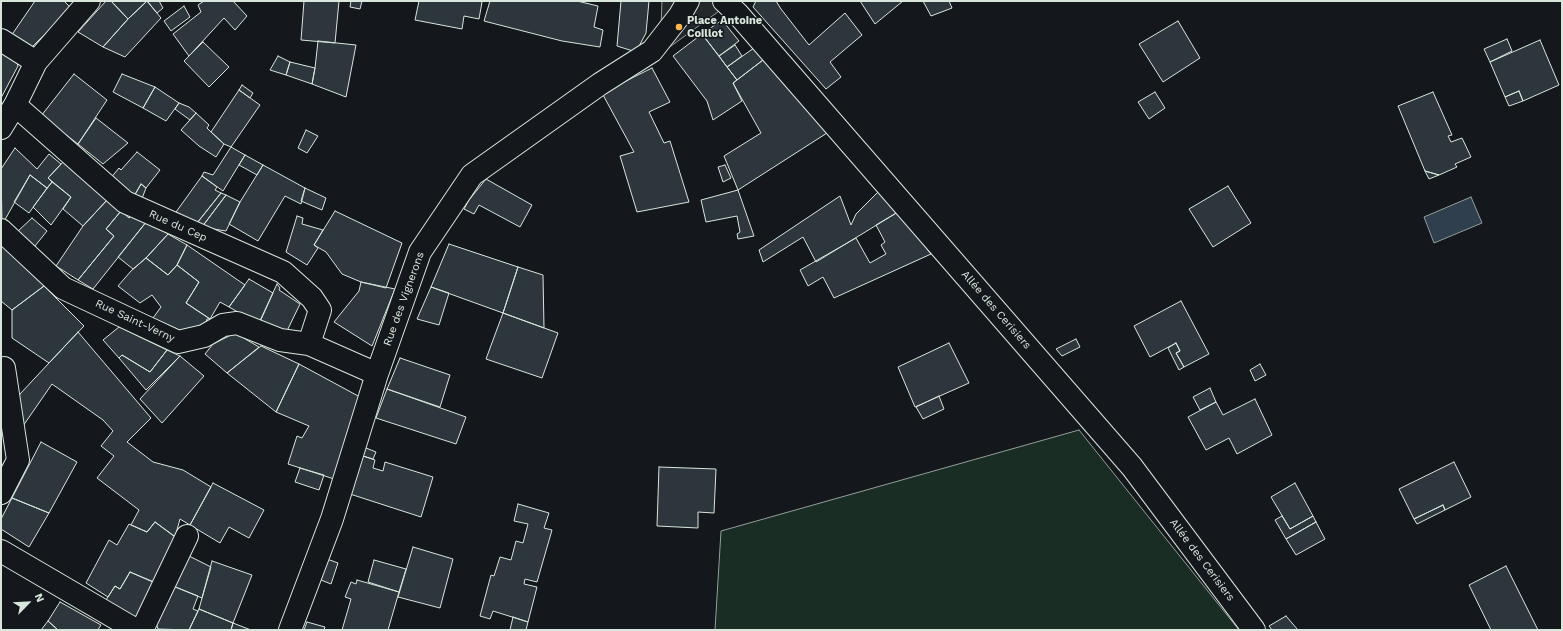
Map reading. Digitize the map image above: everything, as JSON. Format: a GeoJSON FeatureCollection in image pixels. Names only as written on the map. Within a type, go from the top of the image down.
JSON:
{"type":"FeatureCollection","features":[{"type":"Feature","properties":{"kind":"street"},"geometry":{"type":"LineString","coordinates":[[1,128],[15,105],[36,62],[89,1]]}},
{"type":"Feature","properties":{"kind":"street","name":"Rue des Vignerons"},"geometry":{"type":"LineString","coordinates":[[290,630],[332,519],[377,374],[420,252],[472,175],[600,84],[652,51],[680,15],[688,1]]}},
{"type":"Feature","properties":{"kind":"street","name":"Allée des Cerisiers"},"geometry":{"type":"LineString","coordinates":[[724,1],[738,13],[1132,467],[1254,630]]}},
{"type":"Feature","properties":{"kind":"street"},"geometry":{"type":"LineString","coordinates":[[1,40],[36,62]]}},
{"type":"Feature","properties":{"kind":"street","name":"Rue du Cep"},"geometry":{"type":"LineString","coordinates":[[15,105],[125,202],[283,272],[312,298],[320,310],[309,344]]}},
{"type":"Feature","properties":{"kind":"street","name":"Rue Saint-Verny"},"geometry":{"type":"LineString","coordinates":[[1,230],[63,288],[178,342],[204,336],[223,325],[237,323],[280,340],[309,344],[377,374]]}},
{"type":"Feature","properties":{"kind":"street"},"geometry":{"type":"LineString","coordinates":[[1,494],[18,460],[4,368]]}},
{"type":"Feature","properties":{"kind":"street"},"geometry":{"type":"LineString","coordinates":[[142,630],[187,536]]}},
{"type":"Feature","properties":{"kind":"street"},"geometry":{"type":"LineString","coordinates":[[1,551],[136,630]]}},
{"type":"Feature","properties":{"kind":"green space"},"geometry":{"type":"Polygon","coordinates":[[[1079,430],[1239,630],[715,630],[721,531],[1079,430]]]}},
{"type":"Feature","properties":{"kind":"shaded area","name":"Place Antoine Coillot"},"geometry":{"type":"Polygon","coordinates":[[[662,1],[733,1],[660,54],[662,1]]]}},
{"type":"Feature","properties":{"kind":"water"},"geometry":{"type":"Polygon","coordinates":[[[1471,197],[1482,223],[1434,243],[1424,217],[1471,197]]]}},
{"type":"Feature","properties":{"kind":"building"},"geometry":{"type":"Polygon","coordinates":[[[35,1],[64,1],[71,8],[32,47],[11,36],[35,1]]]}},
{"type":"Feature","properties":{"kind":"building"},"geometry":{"type":"Polygon","coordinates":[[[106,1],[111,1],[128,19],[103,47],[78,32],[106,1]]]}},
{"type":"Feature","properties":{"kind":"building"},"geometry":{"type":"Polygon","coordinates":[[[111,1],[147,1],[128,19],[111,1]]]}},
{"type":"Feature","properties":{"kind":"building"},"geometry":{"type":"Polygon","coordinates":[[[147,1],[161,18],[125,57],[103,47],[128,19],[147,1]]]}},
{"type":"Feature","properties":{"kind":"building"},"geometry":{"type":"Polygon","coordinates":[[[147,1],[159,1],[163,8],[157,13],[147,1]]]}},
{"type":"Feature","properties":{"kind":"building"},"geometry":{"type":"Polygon","coordinates":[[[204,1],[233,1],[247,16],[235,30],[224,18],[189,56],[173,34],[201,12],[198,5],[204,1]]]}},
{"type":"Feature","properties":{"kind":"building"},"geometry":{"type":"Polygon","coordinates":[[[304,1],[339,1],[335,43],[301,40],[304,1]]]}},
{"type":"Feature","properties":{"kind":"building"},"geometry":{"type":"Polygon","coordinates":[[[351,1],[362,1],[360,9],[350,7],[351,1]]]}},
{"type":"Feature","properties":{"kind":"building"},"geometry":{"type":"Polygon","coordinates":[[[419,1],[482,2],[479,19],[464,16],[462,29],[415,20],[419,1]]]}},
{"type":"Feature","properties":{"kind":"building"},"geometry":{"type":"Polygon","coordinates":[[[490,1],[577,1],[598,6],[594,27],[603,30],[600,47],[562,41],[484,21],[490,1]]]}},
{"type":"Feature","properties":{"kind":"building"},"geometry":{"type":"Polygon","coordinates":[[[621,1],[649,1],[646,33],[636,52],[617,46],[621,1]]]}},
{"type":"Feature","properties":{"kind":"building"},"geometry":{"type":"Polygon","coordinates":[[[756,1],[776,1],[809,45],[845,13],[862,35],[830,62],[841,77],[826,89],[753,7],[756,1]]]}},
{"type":"Feature","properties":{"kind":"building"},"geometry":{"type":"Polygon","coordinates":[[[860,1],[903,1],[875,24],[860,1]]]}},
{"type":"Feature","properties":{"kind":"building"},"geometry":{"type":"Polygon","coordinates":[[[923,1],[949,1],[952,8],[931,16],[923,1]]]}},
{"type":"Feature","properties":{"kind":"building"},"geometry":{"type":"Polygon","coordinates":[[[184,6],[190,17],[171,31],[164,21],[184,6]]]}},
{"type":"Feature","properties":{"kind":"building"},"geometry":{"type":"Polygon","coordinates":[[[722,20],[739,41],[719,56],[702,34],[722,20]]]}},
{"type":"Feature","properties":{"kind":"building"},"geometry":{"type":"Polygon","coordinates":[[[1178,21],[1200,58],[1163,82],[1139,44],[1178,21]]]}},
{"type":"Feature","properties":{"kind":"building"},"geometry":{"type":"Polygon","coordinates":[[[702,34],[737,80],[733,83],[742,101],[713,120],[707,101],[673,56],[702,34]]]}},
{"type":"Feature","properties":{"kind":"building"},"geometry":{"type":"Polygon","coordinates":[[[1507,39],[1512,51],[1490,62],[1484,49],[1507,39]]]}},
{"type":"Feature","properties":{"kind":"building"},"geometry":{"type":"Polygon","coordinates":[[[1540,40],[1559,85],[1523,101],[1519,91],[1505,97],[1490,62],[1540,40]]]}},
{"type":"Feature","properties":{"kind":"building"},"geometry":{"type":"Polygon","coordinates":[[[318,41],[356,45],[346,97],[312,84],[318,41]]]}},
{"type":"Feature","properties":{"kind":"building"},"geometry":{"type":"Polygon","coordinates":[[[203,42],[229,67],[209,87],[184,61],[203,42]]]}},
{"type":"Feature","properties":{"kind":"building"},"geometry":{"type":"Polygon","coordinates":[[[735,45],[742,56],[727,67],[719,56],[735,45]]]}},
{"type":"Feature","properties":{"kind":"building"},"geometry":{"type":"Polygon","coordinates":[[[754,48],[763,60],[737,80],[727,67],[754,48]]]}},
{"type":"Feature","properties":{"kind":"building"},"geometry":{"type":"Polygon","coordinates":[[[1,53],[17,63],[18,66],[1,98],[1,53]]]}},
{"type":"Feature","properties":{"kind":"building"},"geometry":{"type":"Polygon","coordinates":[[[278,56],[290,62],[286,75],[270,70],[278,56]]]}},
{"type":"Feature","properties":{"kind":"building"},"geometry":{"type":"Polygon","coordinates":[[[763,60],[827,133],[738,190],[724,156],[761,133],[733,83],[763,60]]]}},
{"type":"Feature","properties":{"kind":"building"},"geometry":{"type":"Polygon","coordinates":[[[290,62],[315,68],[312,84],[286,75],[290,62]]]}},
{"type":"Feature","properties":{"kind":"building"},"geometry":{"type":"Polygon","coordinates":[[[652,68],[670,102],[649,112],[664,143],[670,141],[689,202],[637,212],[620,156],[634,152],[602,93],[652,68]]]}},
{"type":"Feature","properties":{"kind":"building"},"geometry":{"type":"Polygon","coordinates":[[[74,74],[107,100],[78,144],[41,116],[74,74]]]}},
{"type":"Feature","properties":{"kind":"building"},"geometry":{"type":"Polygon","coordinates":[[[122,74],[155,87],[143,108],[113,92],[122,74]]]}},
{"type":"Feature","properties":{"kind":"building"},"geometry":{"type":"Polygon","coordinates":[[[242,85],[253,93],[250,98],[239,90],[242,85]]]}},
{"type":"Feature","properties":{"kind":"building"},"geometry":{"type":"Polygon","coordinates":[[[155,87],[179,103],[166,121],[143,108],[155,87]]]}},
{"type":"Feature","properties":{"kind":"building"},"geometry":{"type":"Polygon","coordinates":[[[239,90],[260,105],[231,147],[224,144],[211,132],[239,90]]]}},
{"type":"Feature","properties":{"kind":"building"},"geometry":{"type":"Polygon","coordinates":[[[1519,91],[1523,101],[1509,106],[1505,97],[1519,91]]]}},
{"type":"Feature","properties":{"kind":"building"},"geometry":{"type":"Polygon","coordinates":[[[1155,92],[1165,108],[1149,119],[1138,102],[1155,92]]]}},
{"type":"Feature","properties":{"kind":"building"},"geometry":{"type":"Polygon","coordinates":[[[1433,92],[1452,135],[1448,136],[1451,142],[1462,138],[1471,157],[1455,164],[1457,167],[1439,175],[1425,171],[1398,106],[1433,92]]]}},
{"type":"Feature","properties":{"kind":"building"},"geometry":{"type":"Polygon","coordinates":[[[179,103],[189,107],[196,113],[190,120],[175,109],[179,103]]]}},
{"type":"Feature","properties":{"kind":"building"},"geometry":{"type":"Polygon","coordinates":[[[196,113],[209,125],[207,128],[224,144],[216,157],[199,146],[181,130],[196,113]]]}},
{"type":"Feature","properties":{"kind":"building"},"geometry":{"type":"Polygon","coordinates":[[[96,118],[128,143],[103,164],[78,144],[96,118]]]}},
{"type":"Feature","properties":{"kind":"building"},"geometry":{"type":"Polygon","coordinates":[[[306,130],[318,136],[307,153],[298,148],[306,130]]]}},
{"type":"Feature","properties":{"kind":"building"},"geometry":{"type":"Polygon","coordinates":[[[231,147],[245,155],[223,191],[202,176],[204,172],[213,175],[231,147]]]}},
{"type":"Feature","properties":{"kind":"building"},"geometry":{"type":"Polygon","coordinates":[[[15,148],[37,169],[49,154],[61,164],[48,178],[52,182],[47,188],[30,175],[2,225],[1,169],[15,148]]]}},
{"type":"Feature","properties":{"kind":"building"},"geometry":{"type":"Polygon","coordinates":[[[137,152],[160,170],[146,188],[141,184],[133,198],[109,180],[119,168],[121,170],[137,152]]]}},
{"type":"Feature","properties":{"kind":"building"},"geometry":{"type":"Polygon","coordinates":[[[245,155],[263,165],[257,175],[239,165],[245,155]]]}},
{"type":"Feature","properties":{"kind":"building"},"geometry":{"type":"Polygon","coordinates":[[[65,160],[108,199],[83,226],[63,209],[71,197],[48,178],[65,160]]]}},
{"type":"Feature","properties":{"kind":"building"},"geometry":{"type":"Polygon","coordinates":[[[263,165],[305,188],[301,204],[285,196],[258,241],[229,224],[240,202],[263,165]]]}},
{"type":"Feature","properties":{"kind":"building"},"geometry":{"type":"Polygon","coordinates":[[[725,165],[731,178],[723,182],[718,167],[725,165]]]}},
{"type":"Feature","properties":{"kind":"building"},"geometry":{"type":"Polygon","coordinates":[[[1425,171],[1439,175],[1429,179],[1425,171]]]}},
{"type":"Feature","properties":{"kind":"building"},"geometry":{"type":"Polygon","coordinates":[[[30,175],[47,188],[29,213],[14,202],[30,175]]]}},
{"type":"Feature","properties":{"kind":"building"},"geometry":{"type":"Polygon","coordinates":[[[202,176],[217,187],[215,190],[221,193],[197,223],[176,212],[202,176]]]}},
{"type":"Feature","properties":{"kind":"building"},"geometry":{"type":"Polygon","coordinates":[[[486,179],[532,205],[520,227],[479,205],[474,214],[464,209],[469,200],[486,179]]]}},
{"type":"Feature","properties":{"kind":"building"},"geometry":{"type":"Polygon","coordinates":[[[52,182],[71,197],[51,225],[33,207],[52,182]]]}},
{"type":"Feature","properties":{"kind":"building"},"geometry":{"type":"Polygon","coordinates":[[[141,184],[146,188],[141,201],[133,198],[141,184]]]}},
{"type":"Feature","properties":{"kind":"building"},"geometry":{"type":"Polygon","coordinates":[[[1228,186],[1251,223],[1213,247],[1189,209],[1228,186]]]}},
{"type":"Feature","properties":{"kind":"building"},"geometry":{"type":"Polygon","coordinates":[[[305,188],[326,198],[322,210],[301,201],[305,188]]]}},
{"type":"Feature","properties":{"kind":"building"},"geometry":{"type":"Polygon","coordinates":[[[738,190],[754,236],[738,239],[737,234],[740,232],[737,216],[706,222],[701,200],[738,190]]]}},
{"type":"Feature","properties":{"kind":"building"},"geometry":{"type":"Polygon","coordinates":[[[880,190],[898,212],[816,262],[803,237],[763,262],[759,250],[840,196],[851,225],[856,214],[880,190]]]}},
{"type":"Feature","properties":{"kind":"building"},"geometry":{"type":"Polygon","coordinates":[[[221,193],[226,195],[202,227],[197,223],[221,193]]]}},
{"type":"Feature","properties":{"kind":"building"},"geometry":{"type":"Polygon","coordinates":[[[226,195],[240,202],[226,231],[202,227],[226,195]]]}},
{"type":"Feature","properties":{"kind":"building"},"geometry":{"type":"Polygon","coordinates":[[[108,199],[121,211],[106,229],[114,236],[78,280],[56,266],[83,226],[108,199]]]}},
{"type":"Feature","properties":{"kind":"building"},"geometry":{"type":"Polygon","coordinates":[[[121,211],[129,218],[134,213],[147,221],[93,289],[78,280],[114,236],[106,229],[121,211]]]}},
{"type":"Feature","properties":{"kind":"building"},"geometry":{"type":"Polygon","coordinates":[[[335,211],[402,243],[386,288],[361,282],[342,274],[326,252],[314,245],[335,211]]]}},
{"type":"Feature","properties":{"kind":"building"},"geometry":{"type":"Polygon","coordinates":[[[898,212],[931,254],[834,298],[823,277],[808,286],[800,270],[856,238],[870,263],[886,254],[881,245],[885,242],[876,225],[898,212]]]}},
{"type":"Feature","properties":{"kind":"building"},"geometry":{"type":"Polygon","coordinates":[[[297,216],[303,218],[302,224],[323,230],[314,245],[318,248],[307,265],[286,252],[297,216]]]}},
{"type":"Feature","properties":{"kind":"building"},"geometry":{"type":"Polygon","coordinates":[[[32,218],[47,231],[31,251],[17,232],[32,218]]]}},
{"type":"Feature","properties":{"kind":"building"},"geometry":{"type":"Polygon","coordinates":[[[147,221],[168,234],[146,258],[133,269],[118,257],[147,221]]]}},
{"type":"Feature","properties":{"kind":"building"},"geometry":{"type":"Polygon","coordinates":[[[168,234],[187,245],[177,265],[168,275],[146,258],[168,234]]]}},
{"type":"Feature","properties":{"kind":"building"},"geometry":{"type":"Polygon","coordinates":[[[1,244],[44,286],[12,310],[1,301],[1,244]]]}},
{"type":"Feature","properties":{"kind":"building"},"geometry":{"type":"Polygon","coordinates":[[[449,244],[518,267],[503,313],[431,287],[449,244]]]}},
{"type":"Feature","properties":{"kind":"building"},"geometry":{"type":"Polygon","coordinates":[[[187,245],[245,285],[229,307],[220,302],[210,319],[186,303],[199,282],[177,265],[187,245]]]}},
{"type":"Feature","properties":{"kind":"building"},"geometry":{"type":"Polygon","coordinates":[[[146,258],[168,275],[177,265],[199,282],[186,303],[210,319],[207,319],[205,325],[182,331],[153,318],[161,307],[152,295],[140,303],[118,286],[131,271],[146,258]]]}},
{"type":"Feature","properties":{"kind":"building"},"geometry":{"type":"Polygon","coordinates":[[[518,267],[543,275],[544,328],[503,313],[518,267]]]}},
{"type":"Feature","properties":{"kind":"building"},"geometry":{"type":"Polygon","coordinates":[[[249,279],[273,293],[259,324],[229,307],[249,279]]]}},
{"type":"Feature","properties":{"kind":"building"},"geometry":{"type":"Polygon","coordinates":[[[361,282],[395,289],[372,346],[334,322],[359,291],[361,282]]]}},
{"type":"Feature","properties":{"kind":"building"},"geometry":{"type":"Polygon","coordinates":[[[277,284],[280,288],[279,290],[300,304],[286,333],[258,325],[277,284]]]}},
{"type":"Feature","properties":{"kind":"building"},"geometry":{"type":"Polygon","coordinates":[[[44,286],[84,326],[49,363],[12,338],[12,310],[44,286]]]}},
{"type":"Feature","properties":{"kind":"building"},"geometry":{"type":"Polygon","coordinates":[[[431,287],[449,293],[439,325],[417,319],[431,287]]]}},
{"type":"Feature","properties":{"kind":"building"},"geometry":{"type":"Polygon","coordinates":[[[1181,301],[1209,354],[1184,367],[1176,353],[1180,351],[1176,343],[1150,357],[1134,326],[1181,301]]]}},
{"type":"Feature","properties":{"kind":"building"},"geometry":{"type":"Polygon","coordinates":[[[503,313],[558,333],[542,378],[486,359],[503,313]]]}},
{"type":"Feature","properties":{"kind":"building"},"geometry":{"type":"Polygon","coordinates":[[[119,327],[167,350],[150,372],[122,355],[119,358],[103,340],[119,327]]]}},
{"type":"Feature","properties":{"kind":"building"},"geometry":{"type":"Polygon","coordinates":[[[78,332],[151,418],[127,442],[153,462],[183,470],[211,487],[190,525],[180,519],[175,537],[155,522],[147,532],[131,525],[139,510],[97,478],[114,456],[101,446],[113,431],[103,420],[52,384],[23,426],[17,401],[20,394],[78,332]]]}},
{"type":"Feature","properties":{"kind":"building"},"geometry":{"type":"Polygon","coordinates":[[[235,333],[259,347],[227,373],[205,354],[213,344],[235,333]]]}},
{"type":"Feature","properties":{"kind":"building"},"geometry":{"type":"Polygon","coordinates":[[[1076,339],[1080,347],[1062,356],[1056,349],[1076,339]]]}},
{"type":"Feature","properties":{"kind":"building"},"geometry":{"type":"Polygon","coordinates":[[[949,343],[969,383],[915,407],[898,367],[949,343]]]}},
{"type":"Feature","properties":{"kind":"building"},"geometry":{"type":"Polygon","coordinates":[[[1176,343],[1180,351],[1176,353],[1184,367],[1179,370],[1168,348],[1176,343]]]}},
{"type":"Feature","properties":{"kind":"building"},"geometry":{"type":"Polygon","coordinates":[[[261,346],[299,364],[276,412],[227,373],[261,346]]]}},
{"type":"Feature","properties":{"kind":"building"},"geometry":{"type":"Polygon","coordinates":[[[167,350],[180,356],[146,390],[119,358],[122,355],[150,372],[167,350]]]}},
{"type":"Feature","properties":{"kind":"building"},"geometry":{"type":"Polygon","coordinates":[[[180,356],[204,376],[162,423],[140,399],[180,356]]]}},
{"type":"Feature","properties":{"kind":"building"},"geometry":{"type":"Polygon","coordinates":[[[400,358],[450,375],[440,407],[387,389],[400,358]]]}},
{"type":"Feature","properties":{"kind":"building"},"geometry":{"type":"Polygon","coordinates":[[[299,364],[360,397],[334,479],[288,464],[297,436],[302,438],[309,426],[276,412],[299,364]]]}},
{"type":"Feature","properties":{"kind":"building"},"geometry":{"type":"Polygon","coordinates":[[[1260,364],[1266,375],[1255,381],[1250,370],[1260,364]]]}},
{"type":"Feature","properties":{"kind":"building"},"geometry":{"type":"Polygon","coordinates":[[[1210,388],[1216,402],[1200,410],[1193,397],[1210,388]]]}},
{"type":"Feature","properties":{"kind":"building"},"geometry":{"type":"Polygon","coordinates":[[[387,389],[466,417],[456,444],[376,418],[387,389]]]}},
{"type":"Feature","properties":{"kind":"building"},"geometry":{"type":"Polygon","coordinates":[[[939,396],[944,409],[923,419],[916,407],[939,396]]]}},
{"type":"Feature","properties":{"kind":"building"},"geometry":{"type":"Polygon","coordinates":[[[1255,399],[1272,435],[1237,454],[1229,438],[1206,450],[1188,417],[1216,402],[1223,415],[1255,399]]]}},
{"type":"Feature","properties":{"kind":"building"},"geometry":{"type":"Polygon","coordinates":[[[41,442],[77,462],[49,513],[12,498],[41,442]]]}},
{"type":"Feature","properties":{"kind":"building"},"geometry":{"type":"Polygon","coordinates":[[[366,448],[376,452],[373,459],[363,456],[366,448]]]}},
{"type":"Feature","properties":{"kind":"building"},"geometry":{"type":"Polygon","coordinates":[[[363,456],[375,460],[373,468],[383,471],[385,462],[433,477],[421,517],[350,494],[363,456]]]}},
{"type":"Feature","properties":{"kind":"building"},"geometry":{"type":"Polygon","coordinates":[[[1454,462],[1471,497],[1445,510],[1443,505],[1414,519],[1399,489],[1454,462]]]}},
{"type":"Feature","properties":{"kind":"building"},"geometry":{"type":"Polygon","coordinates":[[[659,467],[716,469],[714,513],[698,512],[698,528],[657,526],[659,467]]]}},
{"type":"Feature","properties":{"kind":"building"},"geometry":{"type":"Polygon","coordinates":[[[300,468],[324,475],[319,490],[295,482],[300,468]]]}},
{"type":"Feature","properties":{"kind":"building"},"geometry":{"type":"Polygon","coordinates":[[[213,483],[264,510],[249,538],[229,527],[220,543],[190,525],[213,483]]]}},
{"type":"Feature","properties":{"kind":"building"},"geometry":{"type":"Polygon","coordinates":[[[1295,483],[1313,516],[1290,529],[1271,497],[1295,483]]]}},
{"type":"Feature","properties":{"kind":"building"},"geometry":{"type":"Polygon","coordinates":[[[12,498],[49,513],[29,547],[1,529],[1,519],[12,498]]]}},
{"type":"Feature","properties":{"kind":"building"},"geometry":{"type":"Polygon","coordinates":[[[518,504],[549,513],[544,528],[552,530],[537,582],[525,579],[524,584],[537,587],[528,622],[493,611],[490,619],[480,616],[491,575],[494,576],[500,557],[511,560],[516,541],[523,543],[528,524],[514,521],[518,504]]]}},
{"type":"Feature","properties":{"kind":"building"},"geometry":{"type":"Polygon","coordinates":[[[1443,505],[1445,510],[1417,524],[1414,519],[1443,505]]]}},
{"type":"Feature","properties":{"kind":"building"},"geometry":{"type":"Polygon","coordinates":[[[1282,516],[1290,529],[1313,516],[1316,522],[1286,539],[1275,520],[1282,516]]]}},
{"type":"Feature","properties":{"kind":"building"},"geometry":{"type":"Polygon","coordinates":[[[155,522],[177,538],[155,583],[130,572],[120,589],[115,586],[108,597],[86,583],[109,540],[117,545],[129,524],[147,532],[155,522]]]}},
{"type":"Feature","properties":{"kind":"building"},"geometry":{"type":"Polygon","coordinates":[[[1316,522],[1325,539],[1296,555],[1286,539],[1316,522]]]}},
{"type":"Feature","properties":{"kind":"building"},"geometry":{"type":"Polygon","coordinates":[[[413,547],[453,559],[440,608],[398,597],[413,547]]]}},
{"type":"Feature","properties":{"kind":"building"},"geometry":{"type":"Polygon","coordinates":[[[187,555],[211,567],[202,598],[173,586],[187,555]]]}},
{"type":"Feature","properties":{"kind":"building"},"geometry":{"type":"Polygon","coordinates":[[[327,559],[338,563],[331,584],[321,580],[327,559]]]}},
{"type":"Feature","properties":{"kind":"building"},"geometry":{"type":"Polygon","coordinates":[[[374,560],[406,569],[399,592],[368,582],[374,560]]]}},
{"type":"Feature","properties":{"kind":"building"},"geometry":{"type":"Polygon","coordinates":[[[212,561],[252,575],[233,623],[199,609],[212,561]]]}},
{"type":"Feature","properties":{"kind":"building"},"geometry":{"type":"Polygon","coordinates":[[[1506,566],[1538,630],[1491,630],[1469,585],[1506,566]]]}},
{"type":"Feature","properties":{"kind":"building"},"geometry":{"type":"Polygon","coordinates":[[[130,572],[154,582],[142,620],[102,603],[106,600],[115,586],[120,589],[130,572]]]}},
{"type":"Feature","properties":{"kind":"building"},"geometry":{"type":"Polygon","coordinates":[[[357,580],[399,592],[388,630],[342,630],[351,599],[345,597],[351,582],[356,584],[357,580]]]}},
{"type":"Feature","properties":{"kind":"building"},"geometry":{"type":"Polygon","coordinates":[[[173,586],[198,596],[193,609],[198,611],[189,630],[158,629],[156,623],[173,586]]]}},
{"type":"Feature","properties":{"kind":"building"},"geometry":{"type":"Polygon","coordinates":[[[60,602],[101,625],[98,630],[58,630],[48,621],[60,602]]]}},
{"type":"Feature","properties":{"kind":"building"},"geometry":{"type":"Polygon","coordinates":[[[199,609],[233,623],[231,630],[189,630],[199,609]]]}},
{"type":"Feature","properties":{"kind":"building"},"geometry":{"type":"Polygon","coordinates":[[[1286,616],[1298,630],[1272,630],[1269,626],[1286,616]]]}},
{"type":"Feature","properties":{"kind":"building"},"geometry":{"type":"Polygon","coordinates":[[[513,617],[528,622],[526,630],[510,630],[513,617]]]}},
{"type":"Feature","properties":{"kind":"building"},"geometry":{"type":"Polygon","coordinates":[[[48,621],[58,630],[41,630],[48,621]]]}},
{"type":"Feature","properties":{"kind":"building"},"geometry":{"type":"Polygon","coordinates":[[[307,622],[325,627],[324,630],[304,630],[307,622]]]}},
{"type":"Feature","properties":{"kind":"building"},"geometry":{"type":"Polygon","coordinates":[[[233,623],[251,630],[231,630],[233,623]]]}},
{"type":"Feature","properties":{"kind":"place","name":"Place Antoine Coillot"},"geometry":{"type":"Point","coordinates":[679,27]}}]}
